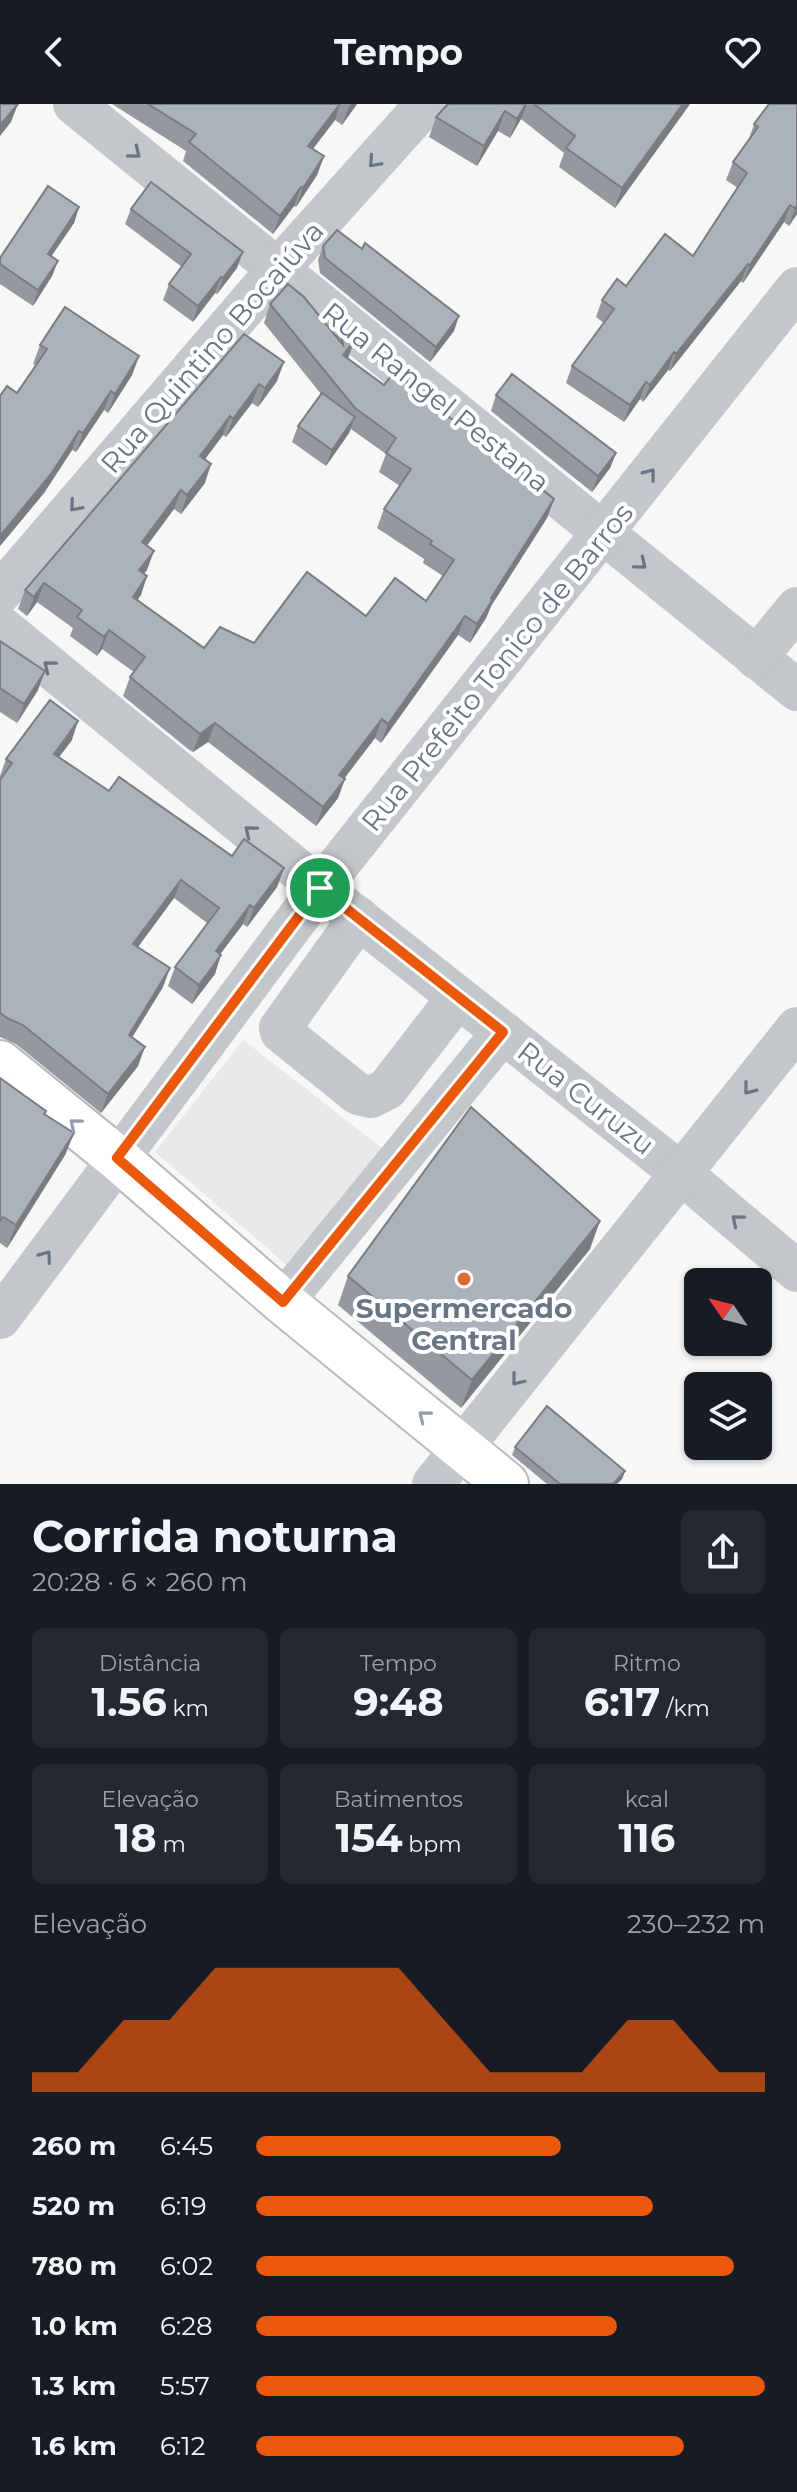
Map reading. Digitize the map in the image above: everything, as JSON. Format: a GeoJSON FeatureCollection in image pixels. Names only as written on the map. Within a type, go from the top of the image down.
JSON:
{"type":"FeatureCollection","features":[{"type":"Feature","properties":{"kind":"main road"},"geometry":{"type":"LineString","coordinates":[[0,1063],[117,1158],[283,1302],[506,1484]]}},
{"type":"Feature","properties":{"kind":"street","name":"Rua Rangel Pestana"},"geometry":{"type":"LineString","coordinates":[[74,104],[797,690]]}},
{"type":"Feature","properties":{"kind":"street","name":"Rua Quintino Bocaiúva"},"geometry":{"type":"LineString","coordinates":[[0,593],[278,269],[426,104]]}},
{"type":"Feature","properties":{"kind":"street","name":"Rua Prefeito Tonico de Barros"},"geometry":{"type":"LineString","coordinates":[[0,1318],[320,888],[797,288]]}},
{"type":"Feature","properties":{"kind":"street"},"geometry":{"type":"LineString","coordinates":[[756,658],[797,608]]}},
{"type":"Feature","properties":{"kind":"street","name":"Rua Curuzu"},"geometry":{"type":"LineString","coordinates":[[0,626],[320,888],[682,1174],[797,1271]]}},
{"type":"Feature","properties":{"kind":"street"},"geometry":{"type":"LineString","coordinates":[[359,918],[280,1028],[281,1032],[358,1094],[371,1097],[387,1089],[458,997]]}},
{"type":"Feature","properties":{"kind":"street"},"geometry":{"type":"LineString","coordinates":[[433,1484],[797,1028]]}},
{"type":"Feature","properties":{"kind":"street"},"geometry":{"type":"LineString","coordinates":[[283,1302],[503,1032]]}},
{"type":"Feature","properties":{"kind":"shaded area"},"geometry":{"type":"Polygon","coordinates":[[[243,1040],[382,1148],[288,1266],[155,1152],[243,1040]]]}},
{"type":"Feature","properties":{"kind":"building"},"geometry":{"type":"Polygon","coordinates":[[[0,104],[18,104],[0,125],[0,104]]]}},
{"type":"Feature","properties":{"kind":"building"},"geometry":{"type":"Polygon","coordinates":[[[148,104],[340,104],[308,146],[324,156],[280,216],[189,142],[196,134],[148,104]]]}},
{"type":"Feature","properties":{"kind":"building"},"geometry":{"type":"Polygon","coordinates":[[[448,104],[526,104],[517,119],[505,111],[484,146],[436,117],[448,104]]]}},
{"type":"Feature","properties":{"kind":"building"},"geometry":{"type":"Polygon","coordinates":[[[534,104],[683,104],[622,188],[566,148],[575,136],[534,104]]]}},
{"type":"Feature","properties":{"kind":"building"},"geometry":{"type":"Polygon","coordinates":[[[769,104],[797,104],[797,206],[790,205],[750,265],[676,354],[674,352],[650,385],[646,382],[630,405],[572,366],[614,309],[602,300],[617,279],[626,286],[665,234],[693,256],[747,173],[733,162],[758,127],[754,124],[769,104]]]}},
{"type":"Feature","properties":{"kind":"building"},"geometry":{"type":"Polygon","coordinates":[[[151,182],[243,252],[198,306],[169,284],[191,254],[131,209],[151,182]]]}},
{"type":"Feature","properties":{"kind":"building"},"geometry":{"type":"Polygon","coordinates":[[[48,186],[79,207],[48,254],[58,261],[38,290],[0,264],[0,258],[48,186]]]}},
{"type":"Feature","properties":{"kind":"building"},"geometry":{"type":"Polygon","coordinates":[[[337,230],[362,249],[365,243],[459,316],[436,347],[325,258],[323,246],[337,230]]]}},
{"type":"Feature","properties":{"kind":"building"},"geometry":{"type":"Polygon","coordinates":[[[288,284],[304,297],[343,345],[340,326],[355,339],[343,355],[384,385],[391,376],[400,376],[419,390],[417,394],[477,437],[475,441],[506,460],[554,499],[477,624],[465,616],[388,724],[382,719],[339,775],[345,779],[323,807],[215,723],[200,734],[130,677],[145,657],[109,630],[104,637],[77,617],[82,610],[44,583],[34,597],[25,590],[244,334],[284,362],[265,388],[259,384],[233,419],[230,416],[200,456],[211,464],[187,495],[181,490],[142,542],[154,551],[139,570],[147,576],[133,597],[204,648],[220,627],[254,643],[307,572],[366,616],[395,578],[426,601],[454,560],[430,544],[432,541],[384,509],[411,469],[386,453],[396,438],[355,408],[270,304],[288,284]]]}},
{"type":"Feature","properties":{"kind":"building"},"geometry":{"type":"Polygon","coordinates":[[[65,307],[139,356],[115,394],[111,391],[83,433],[79,431],[51,474],[0,536],[0,396],[7,386],[17,393],[47,349],[40,345],[65,307]]]}},
{"type":"Feature","properties":{"kind":"building"},"geometry":{"type":"Polygon","coordinates":[[[512,374],[616,453],[598,476],[496,395],[512,374]]]}},
{"type":"Feature","properties":{"kind":"building"},"geometry":{"type":"Polygon","coordinates":[[[322,393],[355,417],[332,450],[298,426],[322,393]]]}},
{"type":"Feature","properties":{"kind":"building"},"geometry":{"type":"Polygon","coordinates":[[[0,641],[45,671],[24,704],[0,688],[0,641]]]}},
{"type":"Feature","properties":{"kind":"building"},"geometry":{"type":"Polygon","coordinates":[[[50,700],[78,721],[54,754],[109,791],[119,777],[232,856],[244,839],[284,868],[254,908],[250,905],[216,951],[221,955],[199,985],[175,967],[219,908],[181,880],[133,944],[170,968],[129,1035],[145,1047],[108,1094],[23,1025],[0,1013],[0,780],[12,763],[6,759],[50,700]]]}},
{"type":"Feature","properties":{"kind":"building"},"geometry":{"type":"Polygon","coordinates":[[[0,1078],[46,1111],[44,1114],[74,1133],[16,1225],[3,1217],[0,1221],[0,1078]]]}},
{"type":"Feature","properties":{"kind":"building","name":"Supermercado Central"},"geometry":{"type":"Polygon","coordinates":[[[471,1107],[600,1221],[472,1380],[348,1276],[471,1107]]]}},
{"type":"Feature","properties":{"kind":"building"},"geometry":{"type":"Polygon","coordinates":[[[547,1406],[625,1471],[613,1484],[560,1484],[515,1447],[547,1406]]]}},
{"type":"Feature","properties":{"kind":"place","name":"Supermercado Central"},"geometry":{"type":"Point","coordinates":[464,1279]}},
{"type":"Feature","properties":{"kind":"route"},"geometry":{"type":"LineString","coordinates":[[320,888],[503,1032],[283,1302],[117,1158],[320,888]]}}]}
